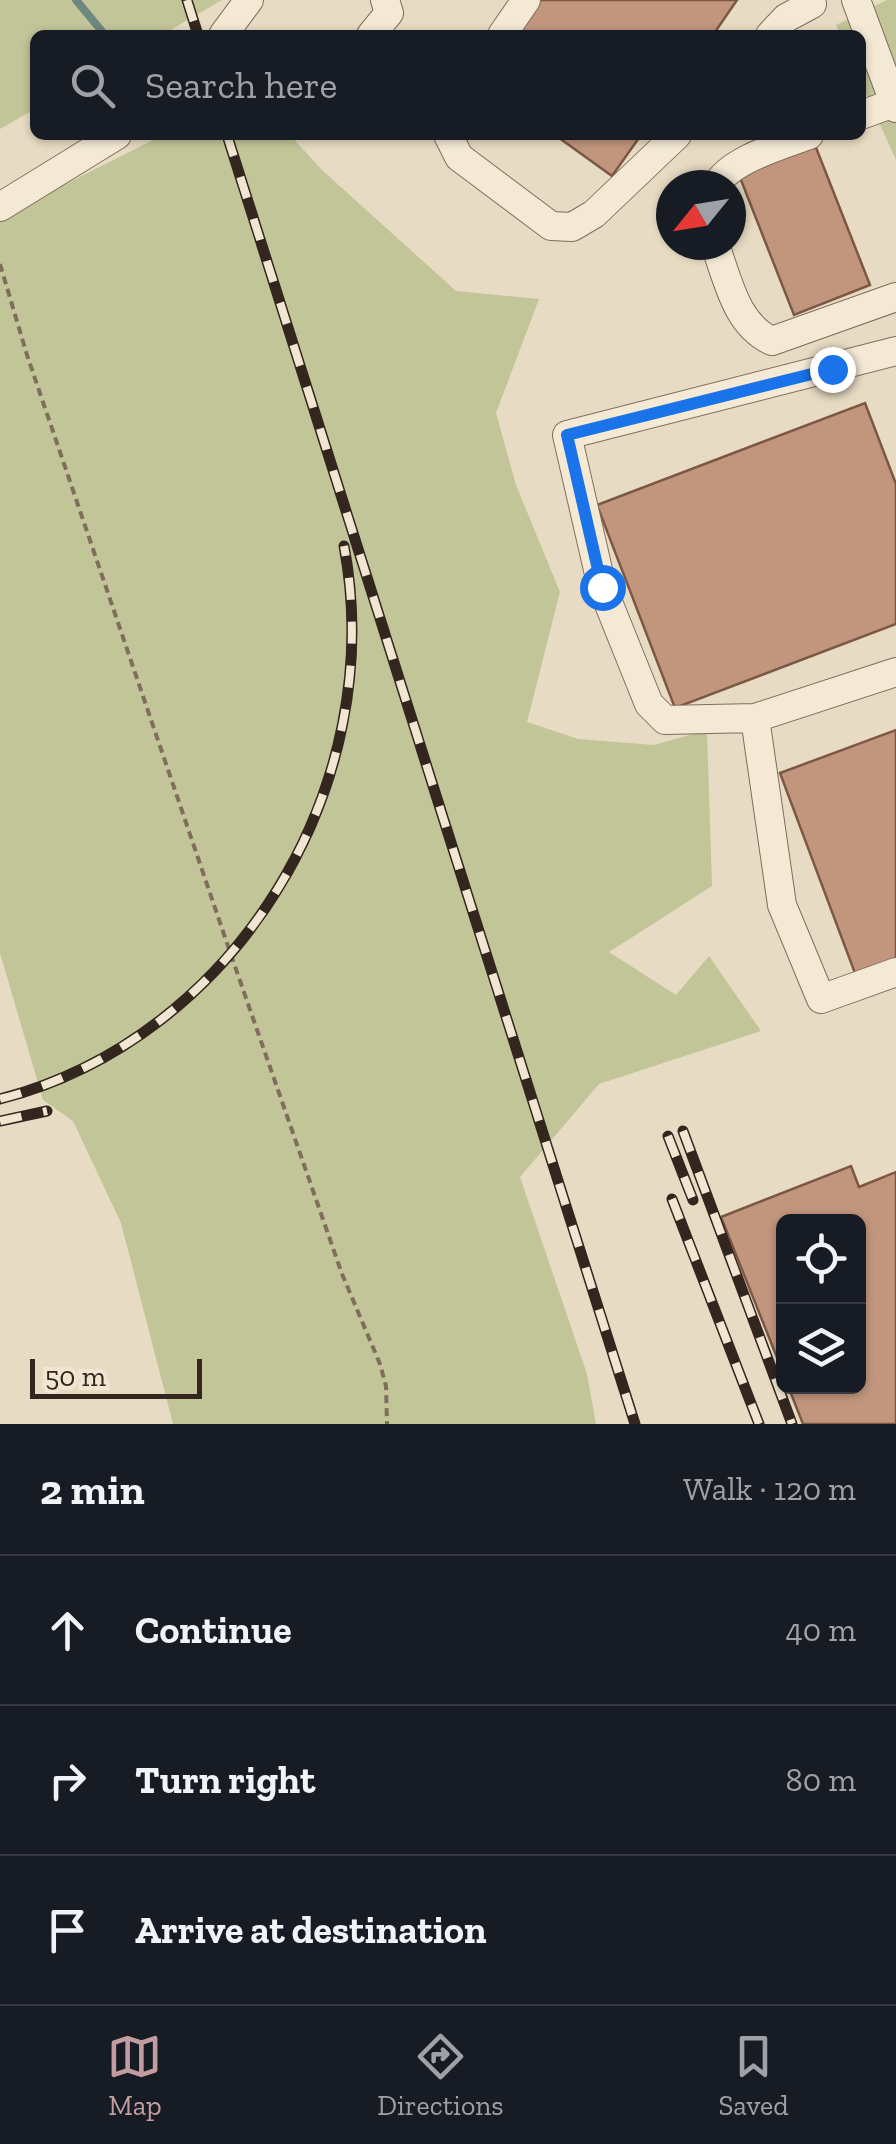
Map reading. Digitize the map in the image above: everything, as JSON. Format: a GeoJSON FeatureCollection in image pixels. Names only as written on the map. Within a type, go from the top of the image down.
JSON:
{"type":"FeatureCollection","features":[{"type":"Feature","properties":{"kind":"street"},"geometry":{"type":"LineString","coordinates":[[227,30],[249,0]]}},
{"type":"Feature","properties":{"kind":"street"},"geometry":{"type":"LineString","coordinates":[[375,30],[389,12],[385,0]]}},
{"type":"Feature","properties":{"kind":"street"},"geometry":{"type":"LineString","coordinates":[[505,30],[526,0]]}},
{"type":"Feature","properties":{"kind":"street"},"geometry":{"type":"LineString","coordinates":[[856,0],[895,105],[866,114]]}},
{"type":"Feature","properties":{"kind":"street"},"geometry":{"type":"LineString","coordinates":[[775,30],[814,1]]}},
{"type":"Feature","properties":{"kind":"street"},"geometry":{"type":"LineString","coordinates":[[0,207],[109,140]]}},
{"type":"Feature","properties":{"kind":"street"},"geometry":{"type":"LineString","coordinates":[[450,140],[459,157],[552,226],[572,226],[594,214],[673,140]]}},
{"type":"Feature","properties":{"kind":"street"},"geometry":{"type":"LineString","coordinates":[[732,170],[758,154],[796,140]]}},
{"type":"Feature","properties":{"kind":"street"},"geometry":{"type":"LineString","coordinates":[[721,260],[738,306],[755,333],[772,342],[896,298]]}},
{"type":"Feature","properties":{"kind":"street"},"geometry":{"type":"LineString","coordinates":[[896,351],[567,435],[602,587],[649,704],[665,720],[755,718],[896,672]]}},
{"type":"Feature","properties":{"kind":"street"},"geometry":{"type":"LineString","coordinates":[[755,718],[782,905],[821,998],[896,972]]}},
{"type":"Feature","properties":{"kind":"path"},"geometry":{"type":"LineString","coordinates":[[0,264],[27,355],[224,936],[342,1274],[380,1364],[386,1386],[387,1424]]}},
{"type":"Feature","properties":{"kind":"green space"},"geometry":{"type":"Polygon","coordinates":[[[0,0],[222,0],[171,30],[30,30],[30,112],[0,129],[0,0]]]}},
{"type":"Feature","properties":{"kind":"green space"},"geometry":{"type":"Polygon","coordinates":[[[887,0],[896,0],[896,160],[866,93],[866,30],[838,30],[836,25],[887,0]]]}},
{"type":"Feature","properties":{"kind":"green space"},"geometry":{"type":"Polygon","coordinates":[[[153,140],[295,140],[322,170],[456,291],[539,299],[496,413],[516,485],[560,592],[527,722],[578,739],[654,745],[707,730],[712,886],[609,952],[676,995],[709,956],[761,1031],[599,1084],[520,1177],[587,1374],[596,1424],[173,1424],[121,1223],[73,1121],[43,1100],[0,953],[0,217],[153,140]]]}},
{"type":"Feature","properties":{"kind":"building"},"geometry":{"type":"Polygon","coordinates":[[[538,0],[737,0],[716,30],[517,30],[538,0]]]}},
{"type":"Feature","properties":{"kind":"building"},"geometry":{"type":"Polygon","coordinates":[[[562,140],[637,140],[612,176],[562,140]]]}},
{"type":"Feature","properties":{"kind":"building"},"geometry":{"type":"Polygon","coordinates":[[[815,145],[870,285],[794,315],[746,193],[746,172],[815,145]]]}},
{"type":"Feature","properties":{"kind":"building"},"geometry":{"type":"Polygon","coordinates":[[[865,403],[896,484],[896,624],[675,708],[597,505],[865,403]]]}},
{"type":"Feature","properties":{"kind":"building"},"geometry":{"type":"Polygon","coordinates":[[[896,730],[896,961],[856,976],[780,773],[896,730]]]}},
{"type":"Feature","properties":{"kind":"building"},"geometry":{"type":"Polygon","coordinates":[[[851,1166],[859,1187],[896,1172],[896,1424],[803,1424],[791,1394],[866,1394],[866,1214],[776,1214],[776,1355],[721,1217],[851,1166]]]}},
{"type":"Feature","properties":{"kind":"waterway"},"geometry":{"type":"LineString","coordinates":[[76,0],[101,30]]}},
{"type":"Feature","properties":{"kind":"railway"},"geometry":{"type":"LineString","coordinates":[[187,0],[196,30]]}},
{"type":"Feature","properties":{"kind":"railway"},"geometry":{"type":"LineString","coordinates":[[229,140],[635,1424]]}},
{"type":"Feature","properties":{"kind":"railway"},"geometry":{"type":"LineString","coordinates":[[0,1099],[85,1067],[160,1020],[225,960],[278,889],[317,809],[343,724],[352,636],[344,546]]}},
{"type":"Feature","properties":{"kind":"railway"},"geometry":{"type":"LineString","coordinates":[[0,1121],[47,1111]]}},
{"type":"Feature","properties":{"kind":"railway"},"geometry":{"type":"LineString","coordinates":[[683,1131],[792,1424]]}},
{"type":"Feature","properties":{"kind":"railway"},"geometry":{"type":"LineString","coordinates":[[668,1136],[693,1200]]}},
{"type":"Feature","properties":{"kind":"railway"},"geometry":{"type":"LineString","coordinates":[[672,1199],[759,1424]]}},
{"type":"Feature","properties":{"kind":"route"},"geometry":{"type":"LineString","coordinates":[[602,587],[567,435],[832,369]]}}]}
